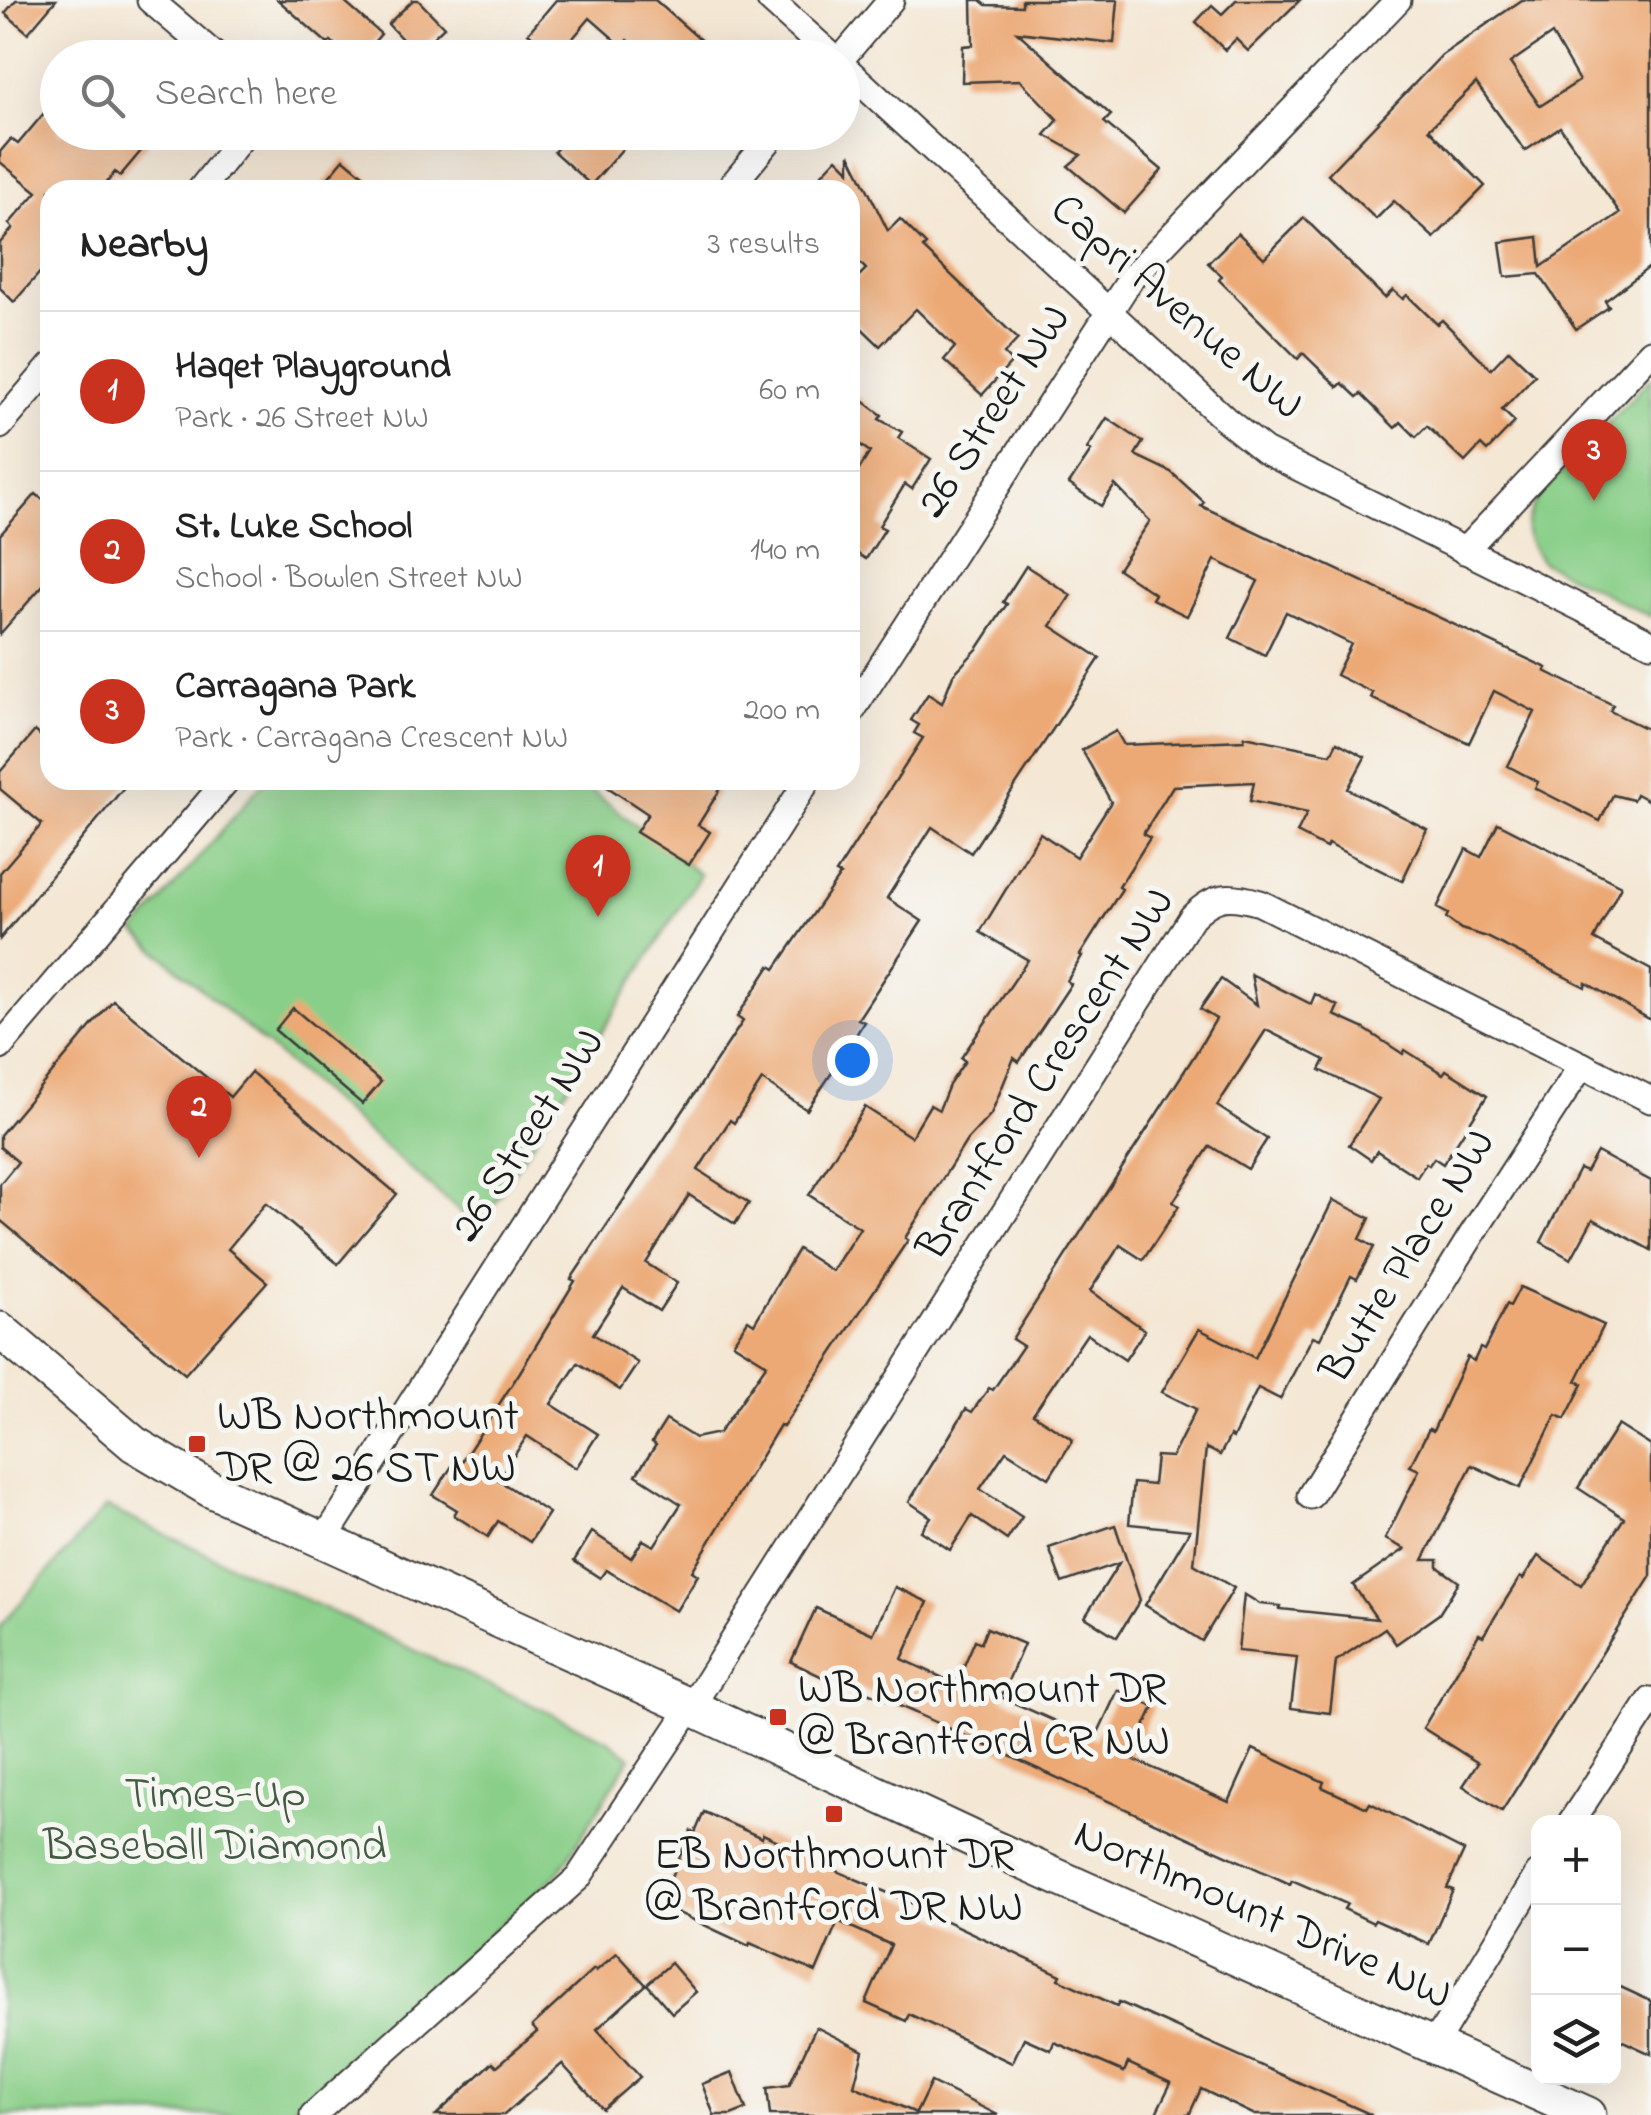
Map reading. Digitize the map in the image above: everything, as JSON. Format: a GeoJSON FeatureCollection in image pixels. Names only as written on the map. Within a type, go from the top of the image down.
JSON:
{"type":"FeatureCollection","features":[{"type":"Feature","properties":{"kind":"street"},"geometry":{"type":"LineString","coordinates":[[150,0],[197,40]]}},
{"type":"Feature","properties":{"kind":"street"},"geometry":{"type":"LineString","coordinates":[[770,0],[814,40]]}},
{"type":"Feature","properties":{"kind":"street"},"geometry":{"type":"LineString","coordinates":[[857,40],[891,0]]}},
{"type":"Feature","properties":{"kind":"street","name":"26 Street NW"},"geometry":{"type":"LineString","coordinates":[[860,699],[1132,277],[1396,1]]}},
{"type":"Feature","properties":{"kind":"street","name":"Capri Avenue NW"},"geometry":{"type":"LineString","coordinates":[[860,82],[1225,420],[1265,450],[1651,643]]}},
{"type":"Feature","properties":{"kind":"street"},"geometry":{"type":"LineString","coordinates":[[208,180],[232,150]]}},
{"type":"Feature","properties":{"kind":"street"},"geometry":{"type":"LineString","coordinates":[[736,180],[761,150]]}},
{"type":"Feature","properties":{"kind":"street"},"geometry":{"type":"LineString","coordinates":[[1464,551],[1651,352]]}},
{"type":"Feature","properties":{"kind":"street"},"geometry":{"type":"LineString","coordinates":[[0,426],[40,379]]}},
{"type":"Feature","properties":{"kind":"street"},"geometry":{"type":"LineString","coordinates":[[0,1047],[218,790]]}},
{"type":"Feature","properties":{"kind":"street","name":"26 Street NW"},"geometry":{"type":"LineString","coordinates":[[324,1540],[802,790]]}},
{"type":"Feature","properties":{"kind":"street","name":"Brantford Crescent NW"},"geometry":{"type":"LineString","coordinates":[[691,1707],[1181,934],[1208,901],[1239,897],[1260,904],[1651,1100]]}},
{"type":"Feature","properties":{"kind":"street","name":"Butte Place NW"},"geometry":{"type":"LineString","coordinates":[[1310,1496],[1472,1233],[1582,1064]]}},
{"type":"Feature","properties":{"kind":"street","name":"Northmount Drive NW"},"geometry":{"type":"LineString","coordinates":[[0,1330],[154,1458],[210,1490],[1588,2115]]}},
{"type":"Feature","properties":{"kind":"street"},"geometry":{"type":"LineString","coordinates":[[1577,1815],[1651,1700]]}},
{"type":"Feature","properties":{"kind":"street"},"geometry":{"type":"LineString","coordinates":[[313,2115],[567,1891],[691,1707]]}},
{"type":"Feature","properties":{"kind":"street"},"geometry":{"type":"LineString","coordinates":[[1434,2045],[1531,1886]]}},
{"type":"Feature","properties":{"kind":"green space"},"geometry":{"type":"Polygon","coordinates":[[[1651,378],[1651,617],[1542,562],[1530,543],[1527,526],[1531,510],[1543,491],[1651,378]]]}},
{"type":"Feature","properties":{"kind":"green space"},"geometry":{"type":"Polygon","coordinates":[[[256,790],[591,790],[700,875],[479,1228],[135,932],[256,790]]]}},
{"type":"Feature","properties":{"kind":"green space","name":"Times-Up Baseball Diamond"},"geometry":{"type":"Polygon","coordinates":[[[106,1507],[608,1740],[631,1757],[558,1874],[284,2115],[0,2115],[0,1626],[106,1507]]]}},
{"type":"Feature","properties":{"kind":"building"},"geometry":{"type":"Polygon","coordinates":[[[16,0],[56,0],[28,33],[5,13],[16,0]]]}},
{"type":"Feature","properties":{"kind":"building"},"geometry":{"type":"Polygon","coordinates":[[[278,0],[342,0],[381,34],[376,40],[323,40],[278,0]]]}},
{"type":"Feature","properties":{"kind":"building"},"geometry":{"type":"Polygon","coordinates":[[[413,0],[418,0],[444,27],[431,40],[403,40],[388,24],[413,0]]]}},
{"type":"Feature","properties":{"kind":"building"},"geometry":{"type":"Polygon","coordinates":[[[556,0],[655,0],[701,40],[615,40],[590,18],[571,40],[536,40],[528,33],[556,0]]]}},
{"type":"Feature","properties":{"kind":"building"},"geometry":{"type":"Polygon","coordinates":[[[972,0],[986,5],[1022,6],[1022,0],[1118,0],[1114,43],[1017,32],[1111,115],[1104,122],[1162,170],[1124,213],[1068,166],[1081,155],[1045,135],[1058,120],[1020,80],[962,82],[963,46],[973,45],[972,0]]]}},
{"type":"Feature","properties":{"kind":"building"},"geometry":{"type":"Polygon","coordinates":[[[1236,0],[1300,0],[1248,51],[1236,39],[1225,50],[1196,22],[1212,5],[1222,14],[1236,0]]]}},
{"type":"Feature","properties":{"kind":"building"},"geometry":{"type":"Polygon","coordinates":[[[1522,0],[1651,0],[1651,266],[1605,301],[1609,307],[1576,329],[1539,274],[1505,277],[1500,242],[1538,237],[1541,267],[1620,213],[1560,127],[1525,151],[1476,83],[1429,129],[1485,186],[1434,238],[1394,201],[1376,219],[1328,174],[1442,55],[1522,0]],[[1552,34],[1510,63],[1540,106],[1579,81],[1552,34]]]}},
{"type":"Feature","properties":{"kind":"building"},"geometry":{"type":"Polygon","coordinates":[[[40,118],[40,150],[142,150],[120,176],[115,172],[109,180],[40,180],[40,272],[14,302],[0,288],[0,243],[13,228],[9,224],[37,192],[0,162],[0,152],[11,139],[18,144],[40,118]]]}},
{"type":"Feature","properties":{"kind":"building"},"geometry":{"type":"Polygon","coordinates":[[[621,150],[595,180],[585,180],[554,152],[621,150]]]}},
{"type":"Feature","properties":{"kind":"building"},"geometry":{"type":"Polygon","coordinates":[[[850,154],[888,231],[900,219],[926,245],[923,248],[1018,339],[1004,354],[1012,362],[982,395],[944,360],[955,347],[916,309],[880,346],[860,327],[860,275],[866,269],[860,263],[860,180],[816,180],[837,158],[850,171],[850,154]]]}},
{"type":"Feature","properties":{"kind":"building"},"geometry":{"type":"Polygon","coordinates":[[[344,159],[369,180],[326,180],[344,159]]]}},
{"type":"Feature","properties":{"kind":"building"},"geometry":{"type":"Polygon","coordinates":[[[1304,218],[1385,298],[1393,290],[1403,299],[1407,295],[1437,324],[1442,320],[1491,369],[1509,350],[1535,375],[1502,410],[1515,422],[1487,451],[1481,445],[1465,462],[1427,426],[1416,437],[1401,422],[1395,428],[1361,394],[1357,397],[1342,383],[1338,387],[1303,353],[1298,359],[1219,280],[1222,276],[1208,263],[1238,233],[1264,258],[1304,218]]]}},
{"type":"Feature","properties":{"kind":"building"},"geometry":{"type":"Polygon","coordinates":[[[860,398],[882,415],[879,419],[902,432],[898,438],[931,459],[912,489],[905,484],[879,526],[885,529],[866,559],[860,555],[860,468],[870,452],[860,444],[860,398]]]}},
{"type":"Feature","properties":{"kind":"building"},"geometry":{"type":"Polygon","coordinates":[[[1107,418],[1143,442],[1135,455],[1171,472],[1204,502],[1201,506],[1547,668],[1545,671],[1613,705],[1610,711],[1651,731],[1651,802],[1636,794],[1633,800],[1613,795],[1600,821],[1535,788],[1538,782],[1508,766],[1535,712],[1494,691],[1469,743],[1371,698],[1373,693],[1336,675],[1351,644],[1286,612],[1265,655],[1230,638],[1258,581],[1215,560],[1187,616],[1152,599],[1155,594],[1118,569],[1150,521],[1115,485],[1101,506],[1069,484],[1107,418]]]}},
{"type":"Feature","properties":{"kind":"building"},"geometry":{"type":"Polygon","coordinates":[[[36,494],[40,497],[40,588],[0,634],[0,535],[36,494]]]}},
{"type":"Feature","properties":{"kind":"building"},"geometry":{"type":"Polygon","coordinates":[[[1026,566],[1071,595],[1051,626],[1100,658],[971,853],[932,827],[887,898],[922,921],[858,1019],[864,1022],[843,1056],[807,1110],[762,1080],[734,1123],[730,1120],[698,1170],[749,1203],[735,1224],[689,1195],[646,1263],[677,1283],[659,1311],[623,1288],[593,1334],[638,1363],[620,1390],[578,1363],[551,1404],[598,1434],[576,1468],[527,1436],[498,1480],[549,1513],[530,1542],[498,1521],[488,1537],[454,1515],[457,1510],[433,1495],[456,1460],[461,1463],[520,1372],[575,1281],[571,1279],[743,1021],[737,1017],[770,966],[775,969],[840,875],[836,873],[923,738],[914,733],[919,725],[911,720],[928,694],[942,703],[953,675],[978,648],[1026,566]]]}},
{"type":"Feature","properties":{"kind":"building"},"geometry":{"type":"Polygon","coordinates":[[[35,731],[40,735],[40,790],[122,790],[0,939],[0,873],[42,824],[0,789],[0,772],[35,731]]]}},
{"type":"Feature","properties":{"kind":"building"},"geometry":{"type":"Polygon","coordinates":[[[1116,731],[1124,745],[1244,740],[1245,736],[1331,754],[1337,742],[1365,757],[1348,789],[1427,829],[1402,881],[1297,833],[1307,813],[1250,801],[1254,782],[1173,786],[1143,834],[1150,838],[1119,887],[1122,889],[1080,955],[1067,981],[1071,984],[1019,1062],[1014,1058],[991,1114],[967,1140],[905,1238],[908,1240],[783,1427],[780,1425],[692,1571],[698,1575],[676,1611],[606,1570],[600,1578],[574,1561],[592,1532],[631,1558],[643,1540],[654,1546],[681,1504],[636,1475],[656,1445],[652,1442],[666,1420],[695,1438],[719,1433],[767,1364],[733,1343],[748,1320],[754,1324],[798,1249],[832,1271],[860,1228],[809,1195],[865,1107],[911,1137],[930,1105],[939,1110],[965,1061],[961,1058],[1028,960],[980,932],[1040,833],[1076,857],[1111,802],[1082,750],[1116,731]]]}},
{"type":"Feature","properties":{"kind":"building"},"geometry":{"type":"Polygon","coordinates":[[[612,790],[720,790],[698,825],[710,832],[689,865],[636,832],[648,814],[612,790]]]}},
{"type":"Feature","properties":{"kind":"building"},"geometry":{"type":"Polygon","coordinates":[[[1498,823],[1621,886],[1594,939],[1651,970],[1651,1020],[1586,983],[1585,987],[1487,937],[1461,929],[1437,908],[1466,849],[1481,857],[1498,823]]]}},
{"type":"Feature","properties":{"kind":"building"},"geometry":{"type":"Polygon","coordinates":[[[1251,974],[1311,1004],[1315,994],[1338,1006],[1334,1015],[1403,1054],[1405,1050],[1443,1074],[1446,1070],[1487,1096],[1443,1164],[1434,1158],[1417,1177],[1377,1151],[1371,1160],[1349,1145],[1379,1099],[1320,1070],[1325,1060],[1266,1030],[1217,1106],[1267,1139],[1248,1169],[1210,1146],[1173,1202],[1179,1206],[1143,1260],[1120,1245],[1090,1291],[1145,1330],[1125,1360],[1087,1334],[1033,1414],[1073,1440],[1049,1478],[1006,1451],[980,1489],[1022,1517],[1007,1540],[972,1516],[950,1550],[921,1531],[931,1517],[909,1502],[966,1409],[972,1412],[989,1388],[993,1390],[1023,1346],[1012,1339],[1196,1053],[1216,1019],[1200,1009],[1221,979],[1257,1005],[1251,974]]]}},
{"type":"Feature","properties":{"kind":"building"},"geometry":{"type":"Polygon","coordinates":[[[113,1000],[230,1097],[251,1072],[397,1194],[338,1264],[266,1203],[228,1249],[267,1282],[185,1374],[0,1220],[0,1184],[18,1162],[0,1147],[0,1135],[113,1000]]]}},
{"type":"Feature","properties":{"kind":"building"},"geometry":{"type":"Polygon","coordinates":[[[293,1008],[381,1082],[362,1104],[275,1030],[293,1008]]]}},
{"type":"Feature","properties":{"kind":"building"},"geometry":{"type":"Polygon","coordinates":[[[1597,1152],[1651,1181],[1651,1250],[1593,1219],[1571,1259],[1541,1242],[1579,1169],[1586,1172],[1597,1152]]]}},
{"type":"Feature","properties":{"kind":"building"},"geometry":{"type":"Polygon","coordinates":[[[1333,1200],[1370,1218],[1360,1239],[1374,1247],[1357,1279],[1351,1276],[1320,1339],[1313,1336],[1280,1399],[1258,1388],[1220,1455],[1206,1448],[1194,1564],[1234,1588],[1202,1641],[1145,1605],[1190,1530],[1129,1524],[1133,1483],[1153,1485],[1156,1456],[1172,1457],[1196,1409],[1162,1392],[1199,1329],[1255,1358],[1333,1200]]]}},
{"type":"Feature","properties":{"kind":"building"},"geometry":{"type":"Polygon","coordinates":[[[1520,1287],[1604,1325],[1576,1381],[1583,1384],[1565,1419],[1556,1415],[1520,1488],[1472,1465],[1423,1560],[1438,1560],[1438,1567],[1459,1582],[1439,1614],[1396,1644],[1385,1628],[1336,1661],[1330,1713],[1291,1708],[1297,1657],[1238,1651],[1244,1594],[1260,1604],[1281,1606],[1280,1609],[1377,1619],[1353,1585],[1405,1549],[1385,1539],[1419,1470],[1410,1466],[1429,1429],[1433,1431],[1467,1357],[1474,1361],[1480,1348],[1484,1350],[1520,1287]]]}},
{"type":"Feature","properties":{"kind":"building"},"geometry":{"type":"Polygon","coordinates":[[[1618,1425],[1651,1446],[1651,1576],[1502,1811],[1463,1786],[1478,1763],[1423,1728],[1479,1634],[1483,1636],[1538,1556],[1581,1585],[1624,1518],[1578,1488],[1618,1425]]]}},
{"type":"Feature","properties":{"kind":"building"},"geometry":{"type":"Polygon","coordinates":[[[1115,1525],[1140,1600],[1117,1637],[1085,1617],[1119,1563],[1062,1583],[1049,1548],[1115,1525]]]}},
{"type":"Feature","properties":{"kind":"building"},"geometry":{"type":"Polygon","coordinates":[[[895,1587],[928,1602],[902,1659],[956,1684],[975,1640],[981,1643],[987,1628],[1024,1644],[1001,1697],[1095,1739],[1118,1690],[1154,1707],[1130,1758],[1229,1802],[1253,1749],[1324,1782],[1322,1787],[1367,1808],[1370,1803],[1464,1851],[1447,1888],[1453,1890],[1429,1944],[1375,1920],[1373,1923],[1344,1909],[1347,1904],[1292,1880],[1290,1884],[911,1711],[791,1662],[816,1608],[873,1634],[895,1587]]]}},
{"type":"Feature","properties":{"kind":"building"},"geometry":{"type":"Polygon","coordinates":[[[704,1812],[762,1838],[763,1834],[817,1859],[816,1862],[930,1911],[1117,2006],[1119,2002],[1372,2115],[1255,2115],[1201,2089],[1189,2115],[1155,2115],[1171,2083],[1128,2063],[1124,2072],[1054,2042],[1051,2050],[1024,2038],[1012,2063],[909,2014],[906,2021],[866,2003],[891,1945],[838,1921],[816,1972],[659,1904],[691,1831],[695,1833],[704,1812]]]}},
{"type":"Feature","properties":{"kind":"building"},"geometry":{"type":"Polygon","coordinates":[[[617,1953],[646,1985],[597,2029],[640,2077],[603,2109],[562,2064],[504,2115],[436,2115],[493,2062],[497,2066],[537,2032],[532,2026],[617,1953]]]}},
{"type":"Feature","properties":{"kind":"building"},"geometry":{"type":"Polygon","coordinates":[[[671,1963],[696,1992],[672,2013],[647,1984],[671,1963]]]}},
{"type":"Feature","properties":{"kind":"building"},"geometry":{"type":"Polygon","coordinates":[[[1621,1987],[1651,2001],[1651,2054],[1621,2040],[1621,1987]]]}},
{"type":"Feature","properties":{"kind":"building"},"geometry":{"type":"Polygon","coordinates":[[[816,2027],[863,2051],[854,2086],[916,2113],[931,2082],[998,2115],[770,2115],[767,2088],[789,2085],[816,2027]]]}},
{"type":"Feature","properties":{"kind":"building"},"geometry":{"type":"Polygon","coordinates":[[[732,2072],[746,2109],[731,2115],[714,2115],[702,2084],[732,2072]]]}},
{"type":"Feature","properties":{"kind":"place","name":"Carragana Park"},"geometry":{"type":"Point","coordinates":[1594,501]}},
{"type":"Feature","properties":{"kind":"place","name":"Haqet Playground"},"geometry":{"type":"Point","coordinates":[598,917]}},
{"type":"Feature","properties":{"kind":"place","name":"St. Luke School"},"geometry":{"type":"Point","coordinates":[199,1158]}},
{"type":"Feature","properties":{"kind":"place","name":"WB Northmount DR @ 26 ST NW"},"geometry":{"type":"Point","coordinates":[197,1444]}},
{"type":"Feature","properties":{"kind":"place","name":"WB Northmount DR @ Brantford CR NW"},"geometry":{"type":"Point","coordinates":[778,1717]}},
{"type":"Feature","properties":{"kind":"place","name":"EB Northmount DR @ Brantford DR NW"},"geometry":{"type":"Point","coordinates":[834,1814]}}]}
